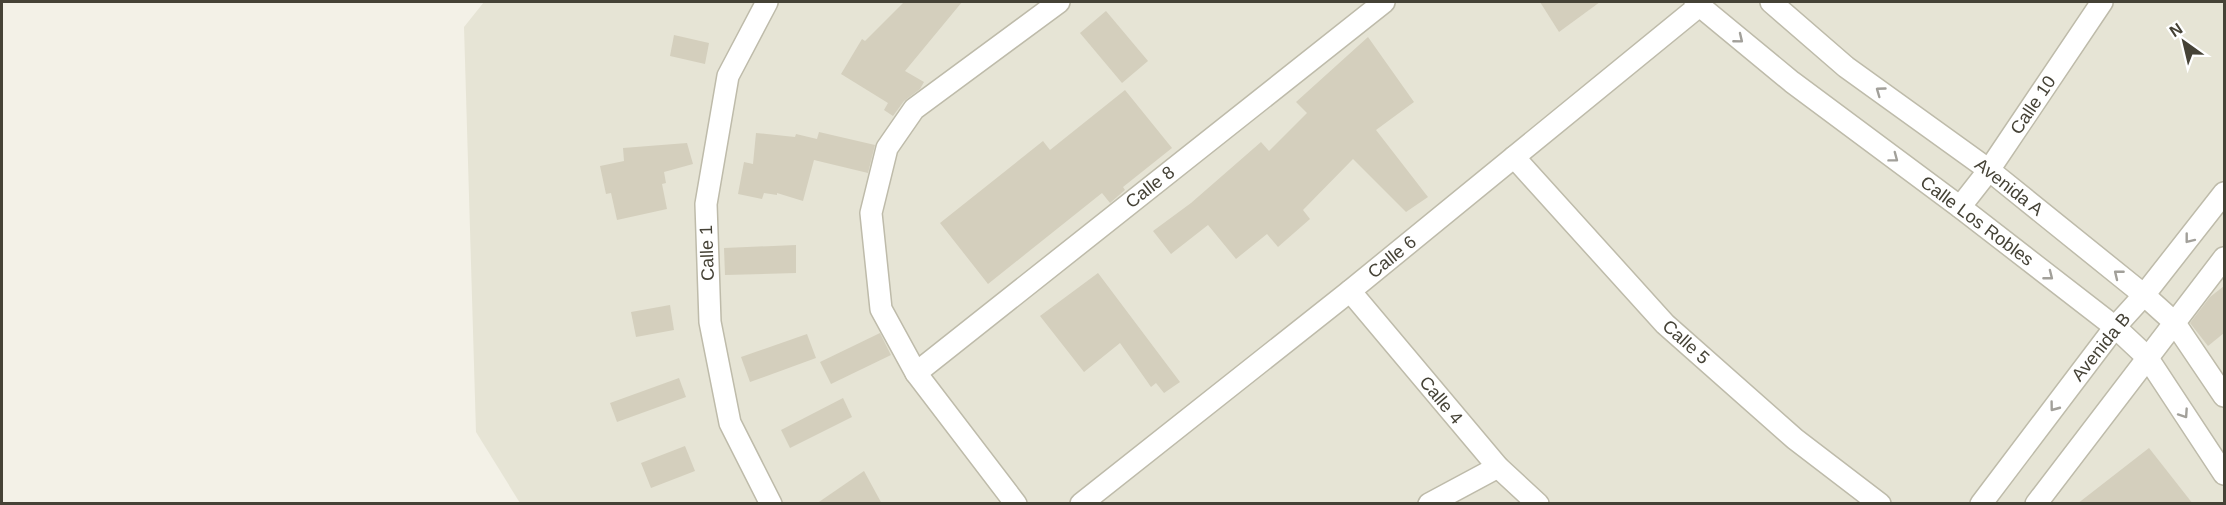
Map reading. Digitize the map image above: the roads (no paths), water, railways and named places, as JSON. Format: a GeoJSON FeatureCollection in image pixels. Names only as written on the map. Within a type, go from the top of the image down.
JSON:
{"type":"FeatureCollection","features":[{"type":"Feature","properties":{"kind":"street","name":"Calle 1"},"geometry":{"type":"LineString","coordinates":[[767,2],[728,76],[706,204],[710,322],[730,423],[771,504]]}},
{"type":"Feature","properties":{"kind":"street"},"geometry":{"type":"LineString","coordinates":[[1016,504],[916,373],[881,309],[871,213],[887,148],[914,109],[1059,2]]}},
{"type":"Feature","properties":{"kind":"street","name":"Calle 8"},"geometry":{"type":"LineString","coordinates":[[916,373],[1384,2]]}},
{"type":"Feature","properties":{"kind":"street","name":"Avenida A"},"geometry":{"type":"LineString","coordinates":[[1771,2],[1846,67],[1989,170],[2144,295],[2174,322],[2224,396]]}},
{"type":"Feature","properties":{"kind":"street","name":"Calle 10"},"geometry":{"type":"LineString","coordinates":[[1960,207],[1989,170],[2102,2]]}},
{"type":"Feature","properties":{"kind":"street","name":"Calle 6"},"geometry":{"type":"LineString","coordinates":[[1081,504],[1350,291],[1697,4]]}},
{"type":"Feature","properties":{"kind":"street","name":"Calle Los Robles"},"geometry":{"type":"LineString","coordinates":[[1697,4],[1792,82],[1960,207],[2115,327],[2147,357],[2224,474]]}},
{"type":"Feature","properties":{"kind":"street","name":"Calle 5"},"geometry":{"type":"LineString","coordinates":[[1514,157],[1665,324],[1795,439],[1880,504]]}},
{"type":"Feature","properties":{"kind":"street","name":"Avenida B"},"geometry":{"type":"LineString","coordinates":[[1981,504],[2115,327],[2144,295],[2224,193]]}},
{"type":"Feature","properties":{"kind":"street"},"geometry":{"type":"LineString","coordinates":[[2036,504],[2224,258]]}},
{"type":"Feature","properties":{"kind":"street","name":"Calle 4"},"geometry":{"type":"LineString","coordinates":[[1350,291],[1498,467],[1538,504]]}},
{"type":"Feature","properties":{"kind":"street"},"geometry":{"type":"LineString","coordinates":[[1430,504],[1498,467]]}}]}
